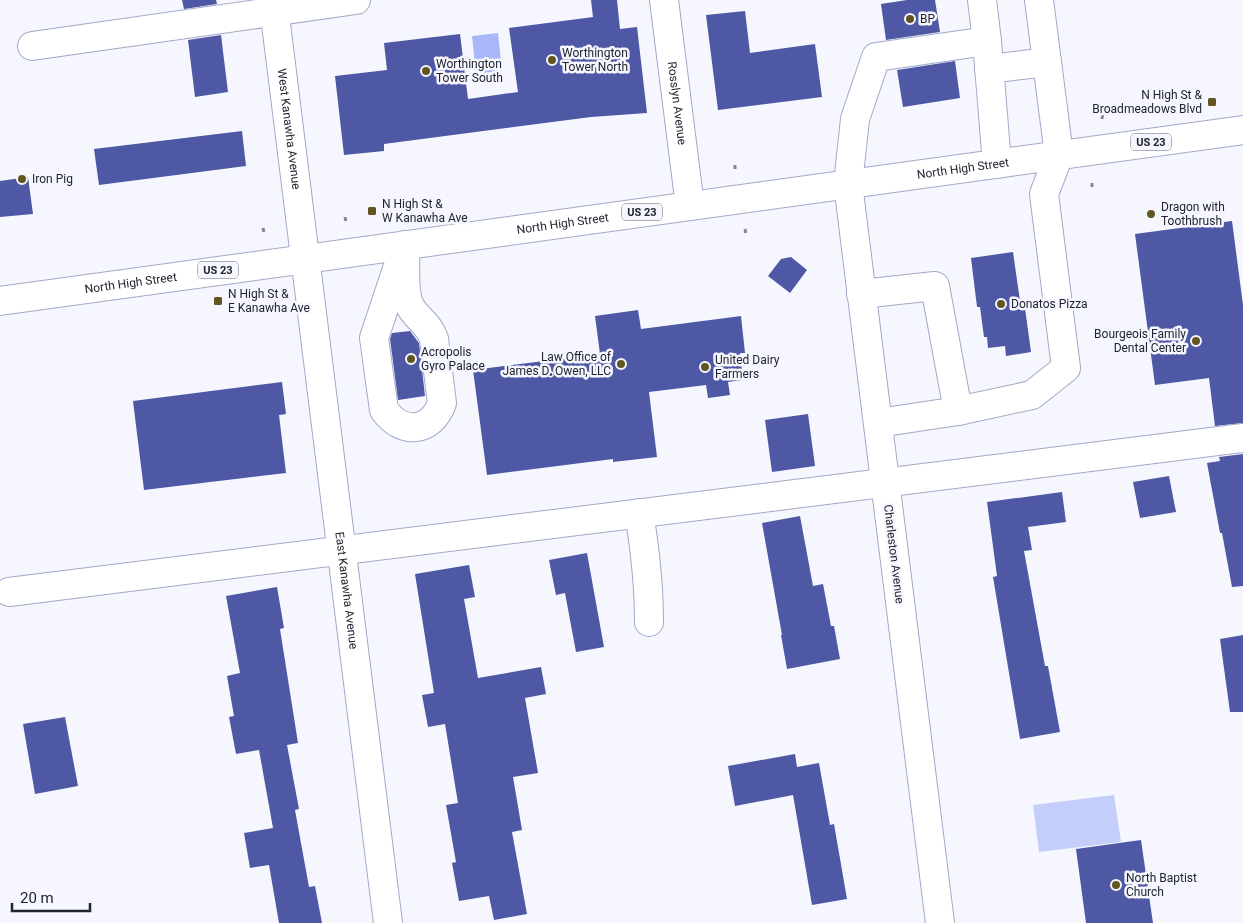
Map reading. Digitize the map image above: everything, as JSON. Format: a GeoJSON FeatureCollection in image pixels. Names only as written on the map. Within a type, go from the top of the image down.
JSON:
{"type":"FeatureCollection","features":[{"type":"Feature","properties":{"kind":"street"},"geometry":{"type":"LineString","coordinates":[[32,46],[274,6],[356,0]]}},
{"type":"Feature","properties":{"kind":"street","name":"Rosslyn Avenue"},"geometry":{"type":"LineString","coordinates":[[664,0],[690,206]]}},
{"type":"Feature","properties":{"kind":"street"},"geometry":{"type":"LineString","coordinates":[[982,0],[990,69],[996,164]]}},
{"type":"Feature","properties":{"kind":"street"},"geometry":{"type":"LineString","coordinates":[[878,423],[958,411],[1032,395],[1066,368],[1044,194],[1059,155],[1039,0]]}},
{"type":"Feature","properties":{"kind":"street","name":"West Kanawha Avenue"},"geometry":{"type":"LineString","coordinates":[[274,6],[306,258]]}},
{"type":"Feature","properties":{"kind":"street","name":"Charleston Avenue"},"geometry":{"type":"LineString","coordinates":[[940,923],[848,184],[855,119],[876,57],[987,41]]}},
{"type":"Feature","properties":{"kind":"street"},"geometry":{"type":"LineString","coordinates":[[990,69],[1047,62]]}},
{"type":"Feature","properties":{"kind":"street","name":"North High Street"},"geometry":{"type":"LineString","coordinates":[[0,301],[1243,130]]}},
{"type":"Feature","properties":{"kind":"street"},"geometry":{"type":"LineString","coordinates":[[405,245],[409,304],[417,317],[431,330],[434,339],[442,403],[439,412],[433,420],[425,425],[415,427],[397,424],[384,410],[374,338],[405,245]]}},
{"type":"Feature","properties":{"kind":"street","name":"East Kanawha Avenue"},"geometry":{"type":"LineString","coordinates":[[306,258],[388,923]]}},
{"type":"Feature","properties":{"kind":"street"},"geometry":{"type":"LineString","coordinates":[[861,294],[935,286],[958,411]]}},
{"type":"Feature","properties":{"kind":"street"},"geometry":{"type":"LineString","coordinates":[[9,592],[1243,438]]}},
{"type":"Feature","properties":{"kind":"street"},"geometry":{"type":"LineString","coordinates":[[638,513],[644,542],[649,594],[648,622]]}},
{"type":"Feature","properties":{"kind":"path"},"geometry":{"type":"LineString","coordinates":[[1102,119],[1103,113]]}},
{"type":"Feature","properties":{"kind":"path"},"geometry":{"type":"LineString","coordinates":[[735,165],[735,170]]}},
{"type":"Feature","properties":{"kind":"path"},"geometry":{"type":"LineString","coordinates":[[345,217],[346,222]]}},
{"type":"Feature","properties":{"kind":"path"},"geometry":{"type":"LineString","coordinates":[[263,228],[264,233]]}},
{"type":"Feature","properties":{"kind":"path"},"geometry":{"type":"LineString","coordinates":[[745,229],[746,234]]}},
{"type":"Feature","properties":{"kind":"path"},"geometry":{"type":"LineString","coordinates":[[272,293],[273,299]]}},
{"type":"Feature","properties":{"kind":"shaded area"},"geometry":{"type":"Polygon","coordinates":[[[498,33],[502,71],[476,74],[472,36],[498,33]]]}},
{"type":"Feature","properties":{"kind":"shaded area"},"geometry":{"type":"Polygon","coordinates":[[[1114,795],[1121,842],[1039,852],[1033,805],[1114,795]]]}},
{"type":"Feature","properties":{"kind":"building"},"geometry":{"type":"Polygon","coordinates":[[[182,0],[216,0],[217,4],[184,9],[182,0]]]}},
{"type":"Feature","properties":{"kind":"building"},"geometry":{"type":"Polygon","coordinates":[[[591,0],[617,0],[620,29],[637,27],[647,113],[591,117],[384,144],[384,151],[344,155],[335,76],[387,70],[384,43],[460,34],[468,99],[518,92],[509,28],[593,17],[591,0]]]}},
{"type":"Feature","properties":{"kind":"building","name":"BP"},"geometry":{"type":"Polygon","coordinates":[[[907,0],[935,0],[940,32],[886,40],[881,4],[907,0]]]}},
{"type":"Feature","properties":{"kind":"building"},"geometry":{"type":"Polygon","coordinates":[[[745,11],[750,53],[815,44],[822,97],[718,110],[706,15],[745,11]]]}},
{"type":"Feature","properties":{"kind":"building"},"geometry":{"type":"Polygon","coordinates":[[[221,35],[228,92],[195,97],[188,40],[221,35]]]}},
{"type":"Feature","properties":{"kind":"building","name":"BP"},"geometry":{"type":"Polygon","coordinates":[[[955,61],[960,98],[903,107],[897,70],[955,61]]]}},
{"type":"Feature","properties":{"kind":"building"},"geometry":{"type":"Polygon","coordinates":[[[242,131],[246,166],[99,185],[94,149],[242,131]]]}},
{"type":"Feature","properties":{"kind":"building","name":"Iron Pig"},"geometry":{"type":"Polygon","coordinates":[[[28,177],[33,214],[0,217],[0,181],[28,177]]]}},
{"type":"Feature","properties":{"kind":"building","name":"Bourgeois Family Dental Center"},"geometry":{"type":"Polygon","coordinates":[[[1232,221],[1243,305],[1243,423],[1215,426],[1209,378],[1155,385],[1135,234],[1232,221]]]}},
{"type":"Feature","properties":{"kind":"building","name":"Donatos Pizza"},"geometry":{"type":"Polygon","coordinates":[[[1013,252],[1020,301],[1024,301],[1031,352],[1006,356],[1005,346],[988,348],[987,337],[984,337],[980,307],[977,307],[971,258],[1013,252]]]}},
{"type":"Feature","properties":{"kind":"building"},"geometry":{"type":"Polygon","coordinates":[[[791,257],[807,270],[790,293],[768,276],[781,259],[791,257]]]}},
{"type":"Feature","properties":{"kind":"building"},"geometry":{"type":"Polygon","coordinates":[[[638,310],[641,329],[741,316],[745,353],[740,353],[743,380],[728,382],[730,395],[708,398],[706,385],[649,392],[657,457],[613,462],[613,459],[487,475],[473,370],[600,354],[595,316],[638,310]]]}},
{"type":"Feature","properties":{"kind":"building","name":"Acropolis Gyro Palace"},"geometry":{"type":"Polygon","coordinates":[[[410,331],[419,343],[425,396],[398,400],[390,339],[392,333],[410,331]]]}},
{"type":"Feature","properties":{"kind":"building"},"geometry":{"type":"Polygon","coordinates":[[[282,382],[286,414],[279,415],[286,473],[144,490],[133,401],[282,382]]]}},
{"type":"Feature","properties":{"kind":"building"},"geometry":{"type":"Polygon","coordinates":[[[808,414],[815,466],[772,472],[765,420],[808,414]]]}},
{"type":"Feature","properties":{"kind":"building"},"geometry":{"type":"Polygon","coordinates":[[[1243,454],[1243,586],[1232,587],[1207,463],[1220,461],[1219,457],[1243,454]]]}},
{"type":"Feature","properties":{"kind":"building"},"geometry":{"type":"Polygon","coordinates":[[[1169,476],[1176,512],[1140,518],[1133,482],[1169,476]]]}},
{"type":"Feature","properties":{"kind":"building"},"geometry":{"type":"Polygon","coordinates":[[[1062,492],[1066,522],[1028,527],[1032,550],[1024,551],[1045,666],[1048,666],[1060,732],[1020,739],[993,577],[997,576],[987,502],[1062,492]]]}},
{"type":"Feature","properties":{"kind":"building"},"geometry":{"type":"Polygon","coordinates":[[[800,516],[813,586],[823,584],[840,659],[787,669],[762,523],[800,516]]]}},
{"type":"Feature","properties":{"kind":"building"},"geometry":{"type":"Polygon","coordinates":[[[587,553],[604,647],[576,652],[565,593],[556,595],[549,560],[587,553]]]}},
{"type":"Feature","properties":{"kind":"building"},"geometry":{"type":"Polygon","coordinates":[[[469,565],[475,597],[464,599],[478,678],[541,667],[546,694],[525,698],[538,773],[513,777],[522,830],[512,832],[527,914],[494,920],[489,896],[459,901],[452,863],[456,862],[446,805],[458,803],[445,724],[428,727],[422,695],[434,693],[415,574],[469,565]]]}},
{"type":"Feature","properties":{"kind":"building"},"geometry":{"type":"Polygon","coordinates":[[[277,587],[284,628],[280,629],[298,743],[287,745],[299,809],[295,810],[309,887],[315,886],[322,923],[279,923],[269,865],[250,868],[244,833],[273,828],[259,750],[236,754],[229,717],[234,716],[227,676],[240,673],[226,596],[277,587]]]}},
{"type":"Feature","properties":{"kind":"building"},"geometry":{"type":"Polygon","coordinates":[[[1243,635],[1243,712],[1230,712],[1220,639],[1243,635]]]}},
{"type":"Feature","properties":{"kind":"building"},"geometry":{"type":"Polygon","coordinates":[[[65,717],[78,786],[35,794],[23,724],[65,717]]]}},
{"type":"Feature","properties":{"kind":"building"},"geometry":{"type":"Polygon","coordinates":[[[795,754],[797,767],[819,763],[830,825],[834,824],[847,899],[812,905],[793,795],[735,806],[728,766],[795,754]]]}},
{"type":"Feature","properties":{"kind":"building","name":"North Baptist Church"},"geometry":{"type":"Polygon","coordinates":[[[1141,840],[1153,923],[1086,923],[1076,849],[1141,840]]]}},
{"type":"Feature","properties":{"kind":"place","name":"BP"},"geometry":{"type":"Point","coordinates":[910,19]}},
{"type":"Feature","properties":{"kind":"place","name":"Worthington Tower North"},"geometry":{"type":"Point","coordinates":[552,60]}},
{"type":"Feature","properties":{"kind":"place","name":"Worthington Tower South"},"geometry":{"type":"Point","coordinates":[426,71]}},
{"type":"Feature","properties":{"kind":"place","name":"N High St & Broadmeadows Blvd"},"geometry":{"type":"Point","coordinates":[1212,102]}},
{"type":"Feature","properties":{"kind":"place","name":"Iron Pig"},"geometry":{"type":"Point","coordinates":[22,179]}},
{"type":"Feature","properties":{"kind":"place","name":"N High St & W Kanawha Ave"},"geometry":{"type":"Point","coordinates":[372,211]}},
{"type":"Feature","properties":{"kind":"place","name":"Dragon with Toothbrush"},"geometry":{"type":"Point","coordinates":[1151,214]}},
{"type":"Feature","properties":{"kind":"place","name":"N High St & E Kanawha Ave"},"geometry":{"type":"Point","coordinates":[218,301]}},
{"type":"Feature","properties":{"kind":"place","name":"Donatos Pizza"},"geometry":{"type":"Point","coordinates":[1001,304]}},
{"type":"Feature","properties":{"kind":"place","name":"Bourgeois Family Dental Center"},"geometry":{"type":"Point","coordinates":[1196,341]}},
{"type":"Feature","properties":{"kind":"place","name":"Acropolis Gyro Palace"},"geometry":{"type":"Point","coordinates":[411,359]}},
{"type":"Feature","properties":{"kind":"place","name":"Law Office of James D. Owen, LLC"},"geometry":{"type":"Point","coordinates":[621,364]}},
{"type":"Feature","properties":{"kind":"place","name":"United Dairy Farmers"},"geometry":{"type":"Point","coordinates":[705,367]}},
{"type":"Feature","properties":{"kind":"place","name":"North Baptist Church"},"geometry":{"type":"Point","coordinates":[1116,885]}}]}
